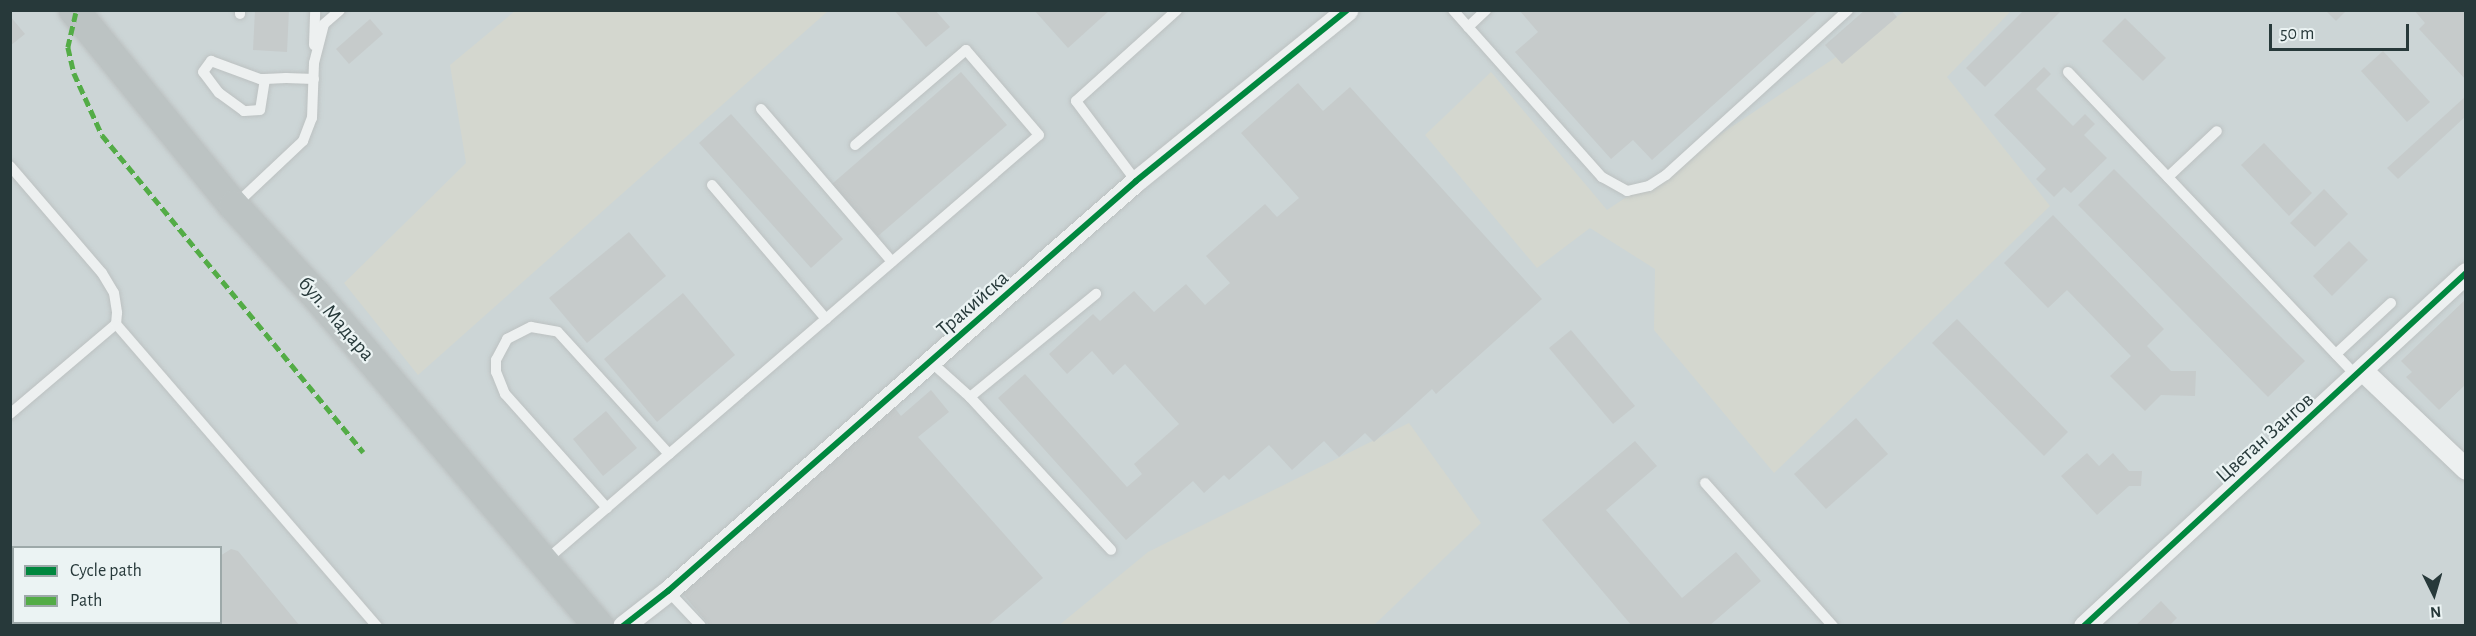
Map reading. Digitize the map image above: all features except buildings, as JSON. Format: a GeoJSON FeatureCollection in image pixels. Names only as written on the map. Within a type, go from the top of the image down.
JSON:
{"type":"FeatureCollection","features":[{"type":"Feature","properties":{"kind":"main road","name":"бул. Мадара"},"geometry":{"type":"LineString","coordinates":[[74,10],[234,206],[323,303],[599,626]]}},
{"type":"Feature","properties":{"kind":"street","name":"Тракийска"},"geometry":{"type":"LineString","coordinates":[[623,626],[668,591],[1136,182],[1347,10]]}},
{"type":"Feature","properties":{"kind":"street","name":"Цветан Зангов"},"geometry":{"type":"LineString","coordinates":[[2084,626],[2360,374],[2466,273]]}},
{"type":"Feature","properties":{"kind":"street"},"geometry":{"type":"LineString","coordinates":[[2360,374],[2466,469]]}},
{"type":"Feature","properties":{"kind":"lane"},"geometry":{"type":"LineString","coordinates":[[234,206],[303,141],[312,118],[315,10]]}},
{"type":"Feature","properties":{"kind":"lane"},"geometry":{"type":"LineString","coordinates":[[314,63],[324,24],[340,10]]}},
{"type":"Feature","properties":{"kind":"lane"},"geometry":{"type":"LineString","coordinates":[[1136,182],[1076,101],[1177,10]]}},
{"type":"Feature","properties":{"kind":"lane"},"geometry":{"type":"LineString","coordinates":[[1453,10],[1602,177],[1627,190],[1649,186],[1666,175],[1848,10]]}},
{"type":"Feature","properties":{"kind":"lane"},"geometry":{"type":"LineString","coordinates":[[1468,27],[1486,10]]}},
{"type":"Feature","properties":{"kind":"lane"},"geometry":{"type":"LineString","coordinates":[[545,561],[1039,135],[966,50],[855,145]]}},
{"type":"Feature","properties":{"kind":"lane"},"geometry":{"type":"LineString","coordinates":[[265,79],[260,110],[244,111],[219,93],[203,72],[211,61],[265,79],[314,79]]}},
{"type":"Feature","properties":{"kind":"lane"},"geometry":{"type":"LineString","coordinates":[[2068,72],[2336,354],[2360,374]]}},
{"type":"Feature","properties":{"kind":"lane"},"geometry":{"type":"LineString","coordinates":[[761,109],[892,262]]}},
{"type":"Feature","properties":{"kind":"lane"},"geometry":{"type":"LineString","coordinates":[[2168,177],[2217,131]]}},
{"type":"Feature","properties":{"kind":"lane"},"geometry":{"type":"LineString","coordinates":[[10,166],[102,273],[114,293],[116,324],[377,626]]}},
{"type":"Feature","properties":{"kind":"lane"},"geometry":{"type":"LineString","coordinates":[[712,185],[826,319]]}},
{"type":"Feature","properties":{"kind":"lane"},"geometry":{"type":"LineString","coordinates":[[970,397],[1096,294]]}},
{"type":"Feature","properties":{"kind":"lane"},"geometry":{"type":"LineString","coordinates":[[2336,354],[2391,303]]}},
{"type":"Feature","properties":{"kind":"lane"},"geometry":{"type":"LineString","coordinates":[[10,414],[116,324]]}},
{"type":"Feature","properties":{"kind":"lane"},"geometry":{"type":"LineString","coordinates":[[607,508],[499,384],[496,360],[507,339],[531,327],[558,332],[669,454]]}},
{"type":"Feature","properties":{"kind":"lane"},"geometry":{"type":"LineString","coordinates":[[931,362],[970,397],[1111,550]]}},
{"type":"Feature","properties":{"kind":"lane"},"geometry":{"type":"LineString","coordinates":[[1705,483],[1833,626]]}},
{"type":"Feature","properties":{"kind":"lane"},"geometry":{"type":"LineString","coordinates":[[668,591],[701,626]]}},
{"type":"Feature","properties":{"kind":"shaded area"},"geometry":{"type":"Polygon","coordinates":[[[10,11],[2465,11],[2465,625],[11,625],[10,11]]]}},
{"type":"Feature","properties":{"kind":"shaded area"},"geometry":{"type":"Polygon","coordinates":[[[515,11],[828,11],[418,375],[344,283],[466,163],[450,65],[515,11]]]}},
{"type":"Feature","properties":{"kind":"shaded area"},"geometry":{"type":"Polygon","coordinates":[[[1905,11],[2011,11],[1947,77],[2050,206],[1774,473],[1654,330],[1655,269],[1590,228],[1537,268],[1425,135],[1491,72],[1607,210],[1905,11]]]}},
{"type":"Feature","properties":{"kind":"shaded area"},"geometry":{"type":"Polygon","coordinates":[[[1409,423],[1481,523],[1374,625],[1058,626],[1148,552],[1409,423]]]}},
{"type":"Feature","properties":{"kind":"marked path"},"geometry":{"type":"LineString","coordinates":[[76,13],[68,47],[74,73],[102,135],[363,452]]}},
{"type":"Feature","properties":{"kind":"cycle path"},"geometry":{"type":"LineString","coordinates":[[623,626],[668,591],[1136,181],[1347,10]]}},
{"type":"Feature","properties":{"kind":"cycle path"},"geometry":{"type":"LineString","coordinates":[[2084,626],[2466,273]]}}]}
